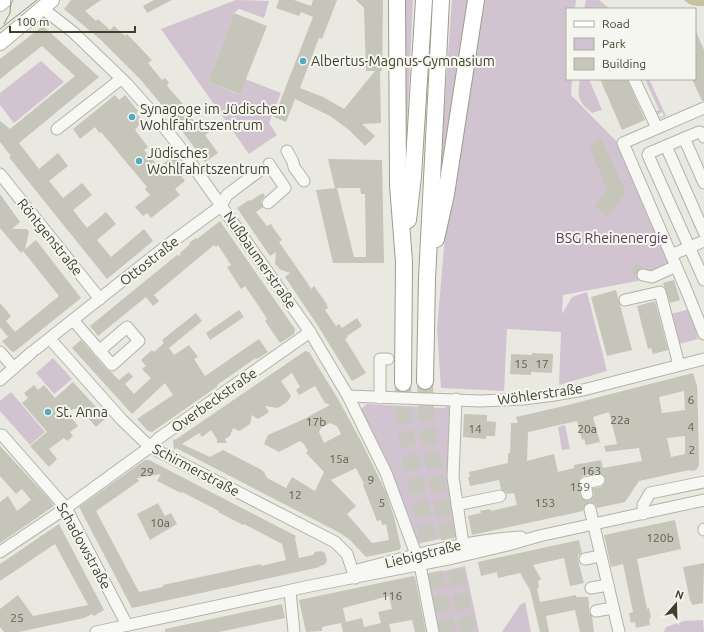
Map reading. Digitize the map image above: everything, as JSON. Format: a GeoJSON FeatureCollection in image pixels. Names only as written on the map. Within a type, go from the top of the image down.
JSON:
{"type":"FeatureCollection","features":[{"type":"Feature","properties":{"kind":"highway"},"geometry":{"type":"LineString","coordinates":[[397,0],[398,185],[404,262],[403,383]]}},
{"type":"Feature","properties":{"kind":"highway"},"geometry":{"type":"LineString","coordinates":[[404,262],[413,176],[424,0]]}},
{"type":"Feature","properties":{"kind":"highway"},"geometry":{"type":"LineString","coordinates":[[425,381],[427,279],[441,0]]}},
{"type":"Feature","properties":{"kind":"highway"},"geometry":{"type":"LineString","coordinates":[[427,279],[446,194],[476,0]]}},
{"type":"Feature","properties":{"kind":"main road"},"geometry":{"type":"LineString","coordinates":[[0,4],[5,0]]}},
{"type":"Feature","properties":{"kind":"main road"},"geometry":{"type":"LineString","coordinates":[[0,43],[47,4]]}},
{"type":"Feature","properties":{"kind":"street","name":"Nußbaumerstraße"},"geometry":{"type":"LineString","coordinates":[[47,4],[73,32],[121,78],[151,111],[179,146],[310,332],[348,396],[386,473],[419,560],[433,632]]}},
{"type":"Feature","properties":{"kind":"street"},"geometry":{"type":"LineString","coordinates":[[57,129],[121,78]]}},
{"type":"Feature","properties":{"kind":"street"},"geometry":{"type":"LineString","coordinates":[[634,80],[657,128]]}},
{"type":"Feature","properties":{"kind":"street"},"geometry":{"type":"LineString","coordinates":[[704,108],[623,143],[704,334]]}},
{"type":"Feature","properties":{"kind":"street"},"geometry":{"type":"LineString","coordinates":[[704,137],[702,133],[699,132],[649,153],[648,155],[704,280]]}},
{"type":"Feature","properties":{"kind":"street"},"geometry":{"type":"LineString","coordinates":[[684,138],[704,182]]}},
{"type":"Feature","properties":{"kind":"street"},"geometry":{"type":"LineString","coordinates":[[666,146],[704,232]]}},
{"type":"Feature","properties":{"kind":"street"},"geometry":{"type":"LineString","coordinates":[[287,151],[294,167],[304,181]]}},
{"type":"Feature","properties":{"kind":"street"},"geometry":{"type":"LineString","coordinates":[[268,203],[285,188],[269,164]]}},
{"type":"Feature","properties":{"kind":"street","name":"Ottostraße"},"geometry":{"type":"LineString","coordinates":[[0,380],[34,351],[165,247],[221,206],[226,195],[259,171]]}},
{"type":"Feature","properties":{"kind":"street","name":"Röntgenstraße"},"geometry":{"type":"LineString","coordinates":[[0,174],[100,299]]}},
{"type":"Feature","properties":{"kind":"street"},"geometry":{"type":"LineString","coordinates":[[642,275],[652,277],[690,248],[704,241]]}},
{"type":"Feature","properties":{"kind":"street"},"geometry":{"type":"LineString","coordinates":[[625,300],[660,292],[680,365]]}},
{"type":"Feature","properties":{"kind":"street"},"geometry":{"type":"LineString","coordinates":[[73,320],[100,351]]}},
{"type":"Feature","properties":{"kind":"street","name":"Overbeckstraße"},"geometry":{"type":"LineString","coordinates":[[0,552],[66,508],[150,447],[159,438],[310,332]]}},
{"type":"Feature","properties":{"kind":"street","name":"Schirmerstraße"},"geometry":{"type":"LineString","coordinates":[[50,339],[122,420],[150,447],[335,542],[347,554],[354,575]]}},
{"type":"Feature","properties":{"kind":"street"},"geometry":{"type":"LineString","coordinates":[[0,352],[14,368]]}},
{"type":"Feature","properties":{"kind":"street"},"geometry":{"type":"LineString","coordinates":[[380,398],[380,359],[388,359]]}},
{"type":"Feature","properties":{"kind":"street","name":"Wöhlerstraße"},"geometry":{"type":"LineString","coordinates":[[348,396],[498,401],[554,395],[704,359]]}},
{"type":"Feature","properties":{"kind":"street"},"geometry":{"type":"LineString","coordinates":[[456,399],[453,477],[465,555]]}},
{"type":"Feature","properties":{"kind":"street","name":"Schadowstraße"},"geometry":{"type":"LineString","coordinates":[[2,435],[66,508],[120,628]]}},
{"type":"Feature","properties":{"kind":"street"},"geometry":{"type":"LineString","coordinates":[[587,494],[585,483],[599,480]]}},
{"type":"Feature","properties":{"kind":"street"},"geometry":{"type":"LineString","coordinates":[[643,514],[643,505],[650,493],[704,482]]}},
{"type":"Feature","properties":{"kind":"street"},"geometry":{"type":"LineString","coordinates":[[457,505],[500,496]]}},
{"type":"Feature","properties":{"kind":"street","name":"Liebigstraße"},"geometry":{"type":"LineString","coordinates":[[96,632],[290,591],[419,560],[465,555],[508,546],[539,536],[704,500]]}},
{"type":"Feature","properties":{"kind":"street"},"geometry":{"type":"LineString","coordinates":[[590,509],[619,632]]}},
{"type":"Feature","properties":{"kind":"street","name":"Liebigstraße"},"geometry":{"type":"LineString","coordinates":[[419,560],[463,544],[506,538],[539,536]]}},
{"type":"Feature","properties":{"kind":"street"},"geometry":{"type":"LineString","coordinates":[[585,559],[601,556]]}},
{"type":"Feature","properties":{"kind":"street"},"geometry":{"type":"LineString","coordinates":[[591,588],[608,585]]}},
{"type":"Feature","properties":{"kind":"street"},"geometry":{"type":"LineString","coordinates":[[290,591],[294,632]]}},
{"type":"Feature","properties":{"kind":"street"},"geometry":{"type":"LineString","coordinates":[[596,611],[613,608]]}},
{"type":"Feature","properties":{"kind":"green space"},"geometry":{"type":"Polygon","coordinates":[[[236,0],[269,1],[264,18],[239,9],[234,13],[208,82],[239,94],[245,79],[281,93],[269,123],[277,135],[249,154],[161,29],[236,0]]]}},
{"type":"Feature","properties":{"kind":"green space"},"geometry":{"type":"Polygon","coordinates":[[[404,0],[413,0],[405,168],[404,0]]]}},
{"type":"Feature","properties":{"kind":"green space"},"geometry":{"type":"Polygon","coordinates":[[[452,0],[469,0],[437,209],[452,0]]]}},
{"type":"Feature","properties":{"kind":"green space","name":"BSG Rheinenergie"},"geometry":{"type":"Polygon","coordinates":[[[481,0],[576,0],[575,8],[566,8],[566,80],[572,80],[571,95],[620,145],[680,273],[563,295],[562,314],[572,297],[587,292],[607,371],[559,385],[561,332],[507,329],[504,391],[441,388],[437,329],[445,236],[481,0]]]}},
{"type":"Feature","properties":{"kind":"green space"},"geometry":{"type":"Polygon","coordinates":[[[586,0],[599,0],[609,8],[584,8],[586,0]]]}},
{"type":"Feature","properties":{"kind":"green space"},"geometry":{"type":"Polygon","coordinates":[[[41,61],[64,82],[14,123],[0,105],[0,93],[41,61]]]}},
{"type":"Feature","properties":{"kind":"green space"},"geometry":{"type":"Polygon","coordinates":[[[580,80],[589,80],[602,110],[592,113],[581,102],[579,90],[580,80]]]}},
{"type":"Feature","properties":{"kind":"green space"},"geometry":{"type":"Polygon","coordinates":[[[645,80],[649,80],[666,116],[656,120],[655,117],[658,116],[659,118],[664,115],[662,112],[655,116],[653,112],[659,110],[645,80]]]}},
{"type":"Feature","properties":{"kind":"green space"},"geometry":{"type":"Polygon","coordinates":[[[690,309],[698,339],[679,344],[671,314],[690,309]]]}},
{"type":"Feature","properties":{"kind":"green space"},"geometry":{"type":"Polygon","coordinates":[[[53,358],[72,379],[54,394],[36,373],[53,358]]]}},
{"type":"Feature","properties":{"kind":"green space"},"geometry":{"type":"Polygon","coordinates":[[[11,392],[45,432],[30,445],[0,411],[0,401],[11,392]]]}},
{"type":"Feature","properties":{"kind":"green space"},"geometry":{"type":"Polygon","coordinates":[[[367,404],[444,408],[448,406],[451,410],[458,535],[417,544],[400,493],[386,460],[362,412],[362,408],[367,404]]]}},
{"type":"Feature","properties":{"kind":"green space"},"geometry":{"type":"Polygon","coordinates":[[[565,425],[570,449],[562,450],[558,427],[565,425]]]}},
{"type":"Feature","properties":{"kind":"green space"},"geometry":{"type":"Polygon","coordinates":[[[465,566],[479,632],[439,632],[427,575],[465,566]]]}},
{"type":"Feature","properties":{"kind":"green space"},"geometry":{"type":"Polygon","coordinates":[[[525,602],[531,632],[502,632],[520,605],[525,602]]]}},
{"type":"Feature","properties":{"kind":"green space"},"geometry":{"type":"Polygon","coordinates":[[[703,620],[704,632],[664,632],[666,627],[684,621],[703,620]]]}},
{"type":"Feature","properties":{"kind":"shaded area"},"geometry":{"type":"Polygon","coordinates":[[[684,0],[704,0],[704,6],[691,5],[684,0]]]}},
{"type":"Feature","properties":{"kind":"building"},"geometry":{"type":"Polygon","coordinates":[[[71,0],[101,0],[85,11],[96,21],[98,19],[110,30],[114,26],[125,36],[127,34],[152,60],[148,63],[162,80],[165,78],[169,82],[167,86],[186,108],[184,109],[200,128],[211,120],[216,127],[205,135],[218,153],[205,162],[171,116],[140,79],[101,40],[64,9],[71,0]]]}},
{"type":"Feature","properties":{"kind":"building"},"geometry":{"type":"Polygon","coordinates":[[[154,0],[172,0],[147,13],[143,6],[154,0]]]}},
{"type":"Feature","properties":{"kind":"building","name":"Albertus-Magnus-Gymnasium"},"geometry":{"type":"Polygon","coordinates":[[[279,0],[294,0],[311,6],[313,0],[337,0],[322,39],[319,38],[300,88],[323,97],[344,109],[375,71],[366,71],[364,8],[356,0],[383,0],[382,71],[380,71],[381,123],[362,124],[375,136],[365,146],[348,129],[330,116],[295,99],[286,122],[274,117],[313,17],[301,12],[299,16],[276,8],[279,0]]]}},
{"type":"Feature","properties":{"kind":"building"},"geometry":{"type":"Polygon","coordinates":[[[234,13],[267,26],[240,94],[208,82],[234,13]]]}},
{"type":"Feature","properties":{"kind":"building"},"geometry":{"type":"Polygon","coordinates":[[[43,26],[99,77],[19,143],[39,169],[58,153],[68,166],[49,181],[63,198],[82,183],[92,195],[73,210],[87,228],[106,212],[116,224],[97,240],[111,257],[144,229],[153,241],[107,279],[16,166],[9,157],[11,156],[0,142],[0,121],[10,129],[75,76],[42,46],[0,79],[0,59],[43,26]]]}},
{"type":"Feature","properties":{"kind":"building"},"geometry":{"type":"Polygon","coordinates":[[[696,31],[704,50],[704,101],[702,101],[692,80],[696,80],[696,31]]]}},
{"type":"Feature","properties":{"kind":"building"},"geometry":{"type":"Polygon","coordinates":[[[600,80],[627,80],[645,120],[622,130],[600,80]]]}},
{"type":"Feature","properties":{"kind":"building","name":"Jüdisches Wohlfahrtszentrum"},"geometry":{"type":"Polygon","coordinates":[[[115,95],[119,100],[125,95],[138,111],[136,114],[143,120],[135,130],[148,147],[144,150],[159,167],[174,155],[185,169],[180,174],[185,181],[175,189],[180,195],[151,218],[147,213],[143,216],[135,207],[150,195],[145,189],[147,187],[101,132],[99,133],[95,127],[80,139],[73,129],[115,95]]]}},
{"type":"Feature","properties":{"kind":"building"},"geometry":{"type":"Polygon","coordinates":[[[601,139],[626,192],[608,216],[595,207],[607,189],[590,149],[592,148],[590,144],[601,139]]]}},
{"type":"Feature","properties":{"kind":"building"},"geometry":{"type":"Polygon","coordinates":[[[328,159],[382,160],[384,263],[333,263],[316,190],[337,188],[335,188],[328,159]],[[337,188],[354,257],[366,257],[365,194],[361,194],[360,188],[337,188]]]}},
{"type":"Feature","properties":{"kind":"building"},"geometry":{"type":"Polygon","coordinates":[[[263,193],[265,196],[261,201],[263,207],[256,212],[267,226],[271,224],[282,240],[279,242],[311,289],[314,286],[326,303],[328,308],[325,310],[336,326],[339,324],[342,328],[357,318],[362,326],[345,339],[366,373],[352,381],[318,326],[285,277],[290,273],[279,269],[275,264],[276,252],[270,256],[237,208],[263,193]]]}},
{"type":"Feature","properties":{"kind":"building"},"geometry":{"type":"Polygon","coordinates":[[[0,194],[20,222],[12,229],[27,229],[29,232],[25,249],[21,253],[0,228],[0,194]]]}},
{"type":"Feature","properties":{"kind":"building"},"geometry":{"type":"Polygon","coordinates":[[[220,221],[295,329],[294,334],[280,343],[265,321],[267,319],[245,286],[241,289],[227,267],[231,265],[218,245],[216,247],[214,245],[154,295],[159,301],[153,306],[146,297],[98,336],[90,326],[177,255],[179,256],[181,254],[180,253],[190,244],[189,243],[196,238],[197,239],[220,221]]]}},
{"type":"Feature","properties":{"kind":"building"},"geometry":{"type":"Polygon","coordinates":[[[36,240],[81,298],[14,352],[11,351],[2,341],[8,337],[0,327],[0,303],[11,316],[6,321],[15,332],[59,296],[23,251],[36,240]]]}},
{"type":"Feature","properties":{"kind":"building"},"geometry":{"type":"Polygon","coordinates":[[[636,263],[642,267],[636,275],[630,272],[636,263]]]}},
{"type":"Feature","properties":{"kind":"building"},"geometry":{"type":"Polygon","coordinates":[[[674,280],[680,300],[670,303],[663,283],[674,280]]]}},
{"type":"Feature","properties":{"kind":"building"},"geometry":{"type":"Polygon","coordinates":[[[616,290],[632,350],[607,356],[591,297],[616,290]]]}},
{"type":"Feature","properties":{"kind":"building"},"geometry":{"type":"Polygon","coordinates":[[[655,301],[668,350],[653,354],[651,348],[648,349],[637,306],[655,301]]]}},
{"type":"Feature","properties":{"kind":"building"},"geometry":{"type":"Polygon","coordinates":[[[239,310],[244,317],[210,340],[206,333],[239,310]]]}},
{"type":"Feature","properties":{"kind":"building"},"geometry":{"type":"Polygon","coordinates":[[[196,313],[202,321],[169,348],[174,355],[189,345],[198,357],[194,359],[205,376],[259,339],[268,352],[257,359],[256,358],[152,432],[148,431],[137,419],[173,395],[165,383],[132,414],[72,348],[81,340],[107,370],[119,380],[129,372],[133,377],[125,384],[134,394],[151,378],[142,369],[146,366],[141,360],[152,350],[154,352],[164,343],[162,340],[196,313]]]}},
{"type":"Feature","properties":{"kind":"building"},"geometry":{"type":"Polygon","coordinates":[[[305,351],[309,352],[338,399],[386,492],[401,547],[399,550],[366,557],[350,540],[340,533],[176,448],[174,450],[173,439],[175,440],[305,351]],[[292,373],[281,381],[291,396],[288,401],[278,408],[265,406],[269,412],[258,419],[252,415],[250,424],[239,431],[233,428],[230,436],[225,439],[227,443],[217,443],[217,439],[211,430],[202,437],[199,433],[182,444],[210,457],[223,450],[260,469],[264,472],[267,478],[286,488],[292,477],[315,491],[324,472],[306,453],[308,451],[304,444],[300,441],[279,452],[264,444],[268,435],[302,420],[330,405],[325,403],[315,386],[299,395],[296,390],[300,387],[292,373]],[[330,423],[321,428],[319,432],[324,443],[341,434],[337,426],[330,423]],[[356,468],[331,480],[356,506],[347,514],[372,543],[389,540],[386,524],[382,525],[381,520],[377,521],[363,485],[364,484],[356,468]]]}},
{"type":"Feature","properties":{"kind":"building"},"geometry":{"type":"Polygon","coordinates":[[[532,353],[553,354],[552,373],[531,372],[531,375],[510,374],[511,354],[532,355],[532,353]]]}},
{"type":"Feature","properties":{"kind":"building"},"geometry":{"type":"Polygon","coordinates":[[[693,373],[697,386],[699,466],[696,470],[689,470],[639,481],[625,502],[597,508],[595,504],[589,502],[585,504],[583,511],[472,535],[468,516],[481,513],[480,511],[490,509],[491,511],[517,505],[514,493],[507,494],[501,489],[499,480],[470,486],[468,477],[470,477],[469,472],[508,463],[508,453],[510,453],[511,423],[518,423],[516,417],[693,373]],[[684,391],[659,397],[662,413],[685,410],[684,391]],[[609,412],[593,417],[600,442],[586,445],[584,439],[582,440],[577,421],[528,432],[527,461],[554,454],[558,472],[574,468],[574,465],[601,460],[603,468],[642,461],[639,448],[606,452],[604,446],[617,444],[609,412]],[[685,436],[667,438],[671,457],[685,454],[685,436]],[[598,473],[583,476],[579,480],[580,495],[584,500],[591,500],[594,496],[593,488],[601,487],[605,483],[604,476],[598,473]]]}},
{"type":"Feature","properties":{"kind":"building"},"geometry":{"type":"Polygon","coordinates":[[[73,382],[106,418],[96,427],[79,408],[66,411],[78,426],[70,432],[73,436],[67,441],[64,438],[49,449],[57,459],[49,467],[30,446],[47,432],[22,403],[28,398],[24,393],[34,385],[38,390],[44,385],[55,398],[73,382]]]}},
{"type":"Feature","properties":{"kind":"building"},"geometry":{"type":"Polygon","coordinates":[[[464,414],[487,415],[487,421],[496,422],[495,436],[486,436],[486,439],[463,437],[464,414]]]}},
{"type":"Feature","properties":{"kind":"building"},"geometry":{"type":"Polygon","coordinates":[[[0,446],[54,506],[0,543],[0,502],[8,496],[17,511],[31,500],[22,489],[16,494],[0,476],[0,446]]]}},
{"type":"Feature","properties":{"kind":"building"},"geometry":{"type":"Polygon","coordinates":[[[145,460],[149,460],[296,536],[295,538],[299,558],[313,555],[315,552],[321,551],[325,553],[327,561],[324,565],[319,566],[320,567],[132,608],[79,507],[145,460]],[[161,474],[137,478],[139,481],[96,511],[139,592],[163,587],[163,585],[286,560],[282,544],[182,492],[181,493],[157,481],[161,474]]]}},
{"type":"Feature","properties":{"kind":"building"},"geometry":{"type":"Polygon","coordinates":[[[158,503],[165,516],[171,513],[177,524],[150,540],[137,514],[158,503]]]}},
{"type":"Feature","properties":{"kind":"building"},"geometry":{"type":"Polygon","coordinates":[[[675,520],[681,549],[637,559],[647,609],[649,608],[651,618],[649,619],[650,625],[636,628],[635,622],[631,623],[629,613],[633,612],[623,564],[611,567],[604,535],[675,520]]]}},
{"type":"Feature","properties":{"kind":"building"},"geometry":{"type":"Polygon","coordinates":[[[59,524],[104,610],[94,616],[92,614],[84,618],[19,632],[4,632],[0,627],[0,609],[18,595],[33,616],[88,605],[55,544],[0,581],[0,564],[59,524]]]}},
{"type":"Feature","properties":{"kind":"building"},"geometry":{"type":"Polygon","coordinates":[[[579,540],[582,553],[578,555],[578,560],[584,583],[570,586],[564,558],[533,565],[541,579],[538,581],[539,588],[537,589],[540,602],[576,595],[576,597],[588,597],[589,613],[592,616],[594,632],[580,632],[575,610],[546,616],[549,632],[540,632],[530,590],[520,573],[498,578],[497,572],[481,576],[478,562],[579,540]]]}},
{"type":"Feature","properties":{"kind":"building"},"geometry":{"type":"Polygon","coordinates":[[[704,563],[703,603],[692,605],[683,567],[704,563]]]}},
{"type":"Feature","properties":{"kind":"building"},"geometry":{"type":"Polygon","coordinates":[[[413,576],[415,577],[426,632],[415,632],[412,620],[389,624],[391,632],[343,632],[341,623],[322,627],[322,631],[306,632],[299,600],[413,576]],[[389,596],[343,608],[346,622],[362,618],[364,627],[381,623],[378,612],[392,609],[389,596]]]}},
{"type":"Feature","properties":{"kind":"building"},"geometry":{"type":"Polygon","coordinates":[[[282,604],[285,618],[219,632],[165,632],[165,629],[282,604]]]}},
{"type":"Feature","properties":{"kind":"tunnel"},"geometry":{"type":"LineString","coordinates":[[425,381],[426,412],[430,446],[468,632]]}},
{"type":"Feature","properties":{"kind":"tunnel"},"geometry":{"type":"LineString","coordinates":[[403,383],[404,413],[408,447],[448,632]]}},
{"type":"Feature","properties":{"kind":"tunnel"},"geometry":{"type":"LineString","coordinates":[[587,494],[590,509]]}},
{"type":"Feature","properties":{"kind":"tram line"},"geometry":{"type":"LineString","coordinates":[[4,24],[10,13],[11,0]]}},
{"type":"Feature","properties":{"kind":"tram line"},"geometry":{"type":"LineString","coordinates":[[0,29],[37,0]]}},
{"type":"Feature","properties":{"kind":"place","name":"Albertus-Magnus-Gymnasium"},"geometry":{"type":"Point","coordinates":[303,61]}},
{"type":"Feature","properties":{"kind":"place","name":"Synagoge im Jüdischen Wohlfahrtszentrum"},"geometry":{"type":"Point","coordinates":[132,117]}},
{"type":"Feature","properties":{"kind":"place","name":"Jüdisches Wohlfahrtszentrum"},"geometry":{"type":"Point","coordinates":[139,161]}},
{"type":"Feature","properties":{"kind":"place","name":"St. Anna"},"geometry":{"type":"Point","coordinates":[48,412]}}]}
